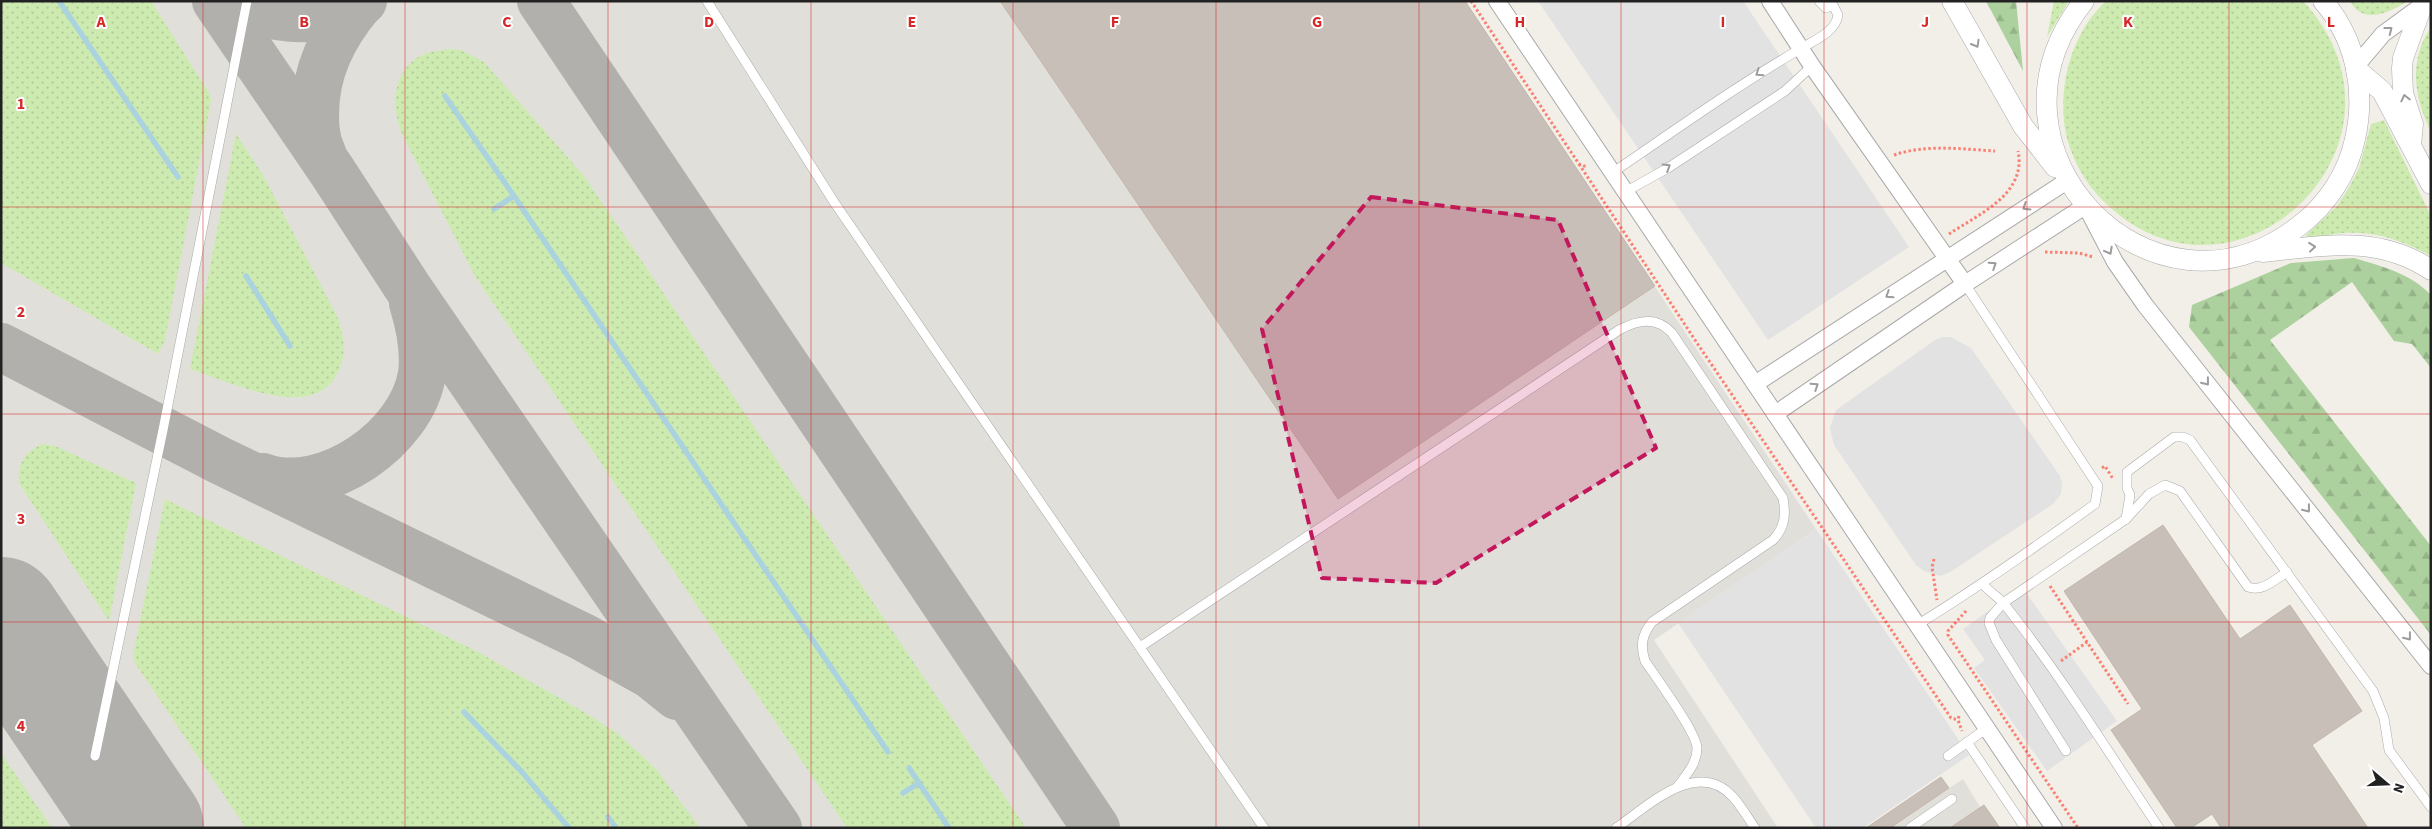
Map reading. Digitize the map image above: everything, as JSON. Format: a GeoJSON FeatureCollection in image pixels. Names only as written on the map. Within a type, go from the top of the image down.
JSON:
{"type":"FeatureCollection","features":[{"type":"Feature","properties":{"kind":"street"},"geometry":{"type":"LineString","coordinates":[[1497,1],[2054,828]]}},
{"type":"Feature","properties":{"kind":"street"},"geometry":{"type":"LineString","coordinates":[[1770,1],[1812,66],[1965,284]]}},
{"type":"Feature","properties":{"kind":"street"},"geometry":{"type":"LineString","coordinates":[[1952,1],[2023,126],[2067,180],[2086,207],[2115,262],[2145,305],[2431,666]]}},
{"type":"Feature","properties":{"kind":"street"},"geometry":{"type":"LineString","coordinates":[[2067,180],[2054,150],[2050,134],[2047,89],[2052,62],[2059,42],[2068,23],[2084,1]]}},
{"type":"Feature","properties":{"kind":"street"},"geometry":{"type":"LineString","coordinates":[[2246,254],[2283,238],[2304,222],[2323,204],[2338,182],[2350,158],[2357,132],[2360,106],[2356,68],[2345,34],[2323,1]]}},
{"type":"Feature","properties":{"kind":"street"},"geometry":{"type":"LineString","coordinates":[[2356,68],[2383,34],[2425,4]]}},
{"type":"Feature","properties":{"kind":"street"},"geometry":{"type":"LineString","coordinates":[[2410,145],[2413,124],[2403,93],[2403,58],[2425,4]]}},
{"type":"Feature","properties":{"kind":"street"},"geometry":{"type":"LineString","coordinates":[[2356,68],[2382,91],[2431,184]]}},
{"type":"Feature","properties":{"kind":"street"},"geometry":{"type":"LineString","coordinates":[[1755,384],[2067,180]]}},
{"type":"Feature","properties":{"kind":"street"},"geometry":{"type":"LineString","coordinates":[[2086,207],[2123,238],[2166,255],[2200,260],[2246,254],[2366,244],[2409,256],[2431,270]]}},
{"type":"Feature","properties":{"kind":"street"},"geometry":{"type":"LineString","coordinates":[[1775,414],[1965,284],[2086,207]]}},
{"type":"Feature","properties":{"kind":"lane"},"geometry":{"type":"LineString","coordinates":[[95,756],[163,430],[247,1]]}},
{"type":"Feature","properties":{"kind":"lane"},"geometry":{"type":"LineString","coordinates":[[707,1],[834,202],[1264,828]]}},
{"type":"Feature","properties":{"kind":"lane"},"geometry":{"type":"LineString","coordinates":[[1612,173],[1835,24],[1838,15],[1833,5],[1826,8],[1819,1]]}},
{"type":"Feature","properties":{"kind":"lane"},"geometry":{"type":"LineString","coordinates":[[1625,192],[1668,168],[1785,91],[1812,66]]}},
{"type":"Feature","properties":{"kind":"lane"},"geometry":{"type":"LineString","coordinates":[[1917,625],[1983,584],[2095,504],[2098,486],[1965,284]]}},
{"type":"Feature","properties":{"kind":"lane"},"geometry":{"type":"LineString","coordinates":[[1140,647],[1619,330],[1640,321],[1653,321],[1665,326],[1672,334],[1783,498],[1785,509],[1785,519],[1780,533],[1773,540],[1652,622],[1645,632],[1642,650],[1645,660],[1696,740],[1696,757],[1678,786]]}},
{"type":"Feature","properties":{"kind":"lane"},"geometry":{"type":"LineString","coordinates":[[2126,519],[2130,495],[2127,488],[2127,472],[2174,437],[2183,437],[2190,440],[2373,691],[2384,718],[2389,750],[2431,807]]}},
{"type":"Feature","properties":{"kind":"lane"},"geometry":{"type":"LineString","coordinates":[[2066,751],[1990,627],[1990,618],[2004,603],[2042,574],[2126,519],[2150,494],[2165,485],[2172,486],[2180,491],[2248,587],[2263,588],[2286,572]]}},
{"type":"Feature","properties":{"kind":"lane"},"geometry":{"type":"LineString","coordinates":[[1983,584],[1990,594],[2004,603],[2159,828]]}},
{"type":"Feature","properties":{"kind":"lane"},"geometry":{"type":"LineString","coordinates":[[1948,756],[1986,728]]}},
{"type":"Feature","properties":{"kind":"lane"},"geometry":{"type":"LineString","coordinates":[[1967,742],[2025,828]]}},
{"type":"Feature","properties":{"kind":"lane"},"geometry":{"type":"LineString","coordinates":[[1616,828],[1678,786],[1696,781],[1718,786],[1732,796],[1755,828]]}},
{"type":"Feature","properties":{"kind":"lane"},"geometry":{"type":"LineString","coordinates":[[1910,828],[1952,800]]}},
{"type":"Feature","properties":{"kind":"path"},"geometry":{"type":"LineString","coordinates":[[1878,160],[1904,151],[1940,148],[1995,151]]}},
{"type":"Feature","properties":{"kind":"path"},"geometry":{"type":"LineString","coordinates":[[1936,242],[2004,197],[2016,178],[2019,156],[2017,148]]}},
{"type":"Feature","properties":{"kind":"path"},"geometry":{"type":"LineString","coordinates":[[1579,164],[1950,718],[1958,720]]}},
{"type":"Feature","properties":{"kind":"path"},"geometry":{"type":"LineString","coordinates":[[2040,254],[2060,251],[2079,253],[2097,258]]}},
{"type":"Feature","properties":{"kind":"path"},"geometry":{"type":"LineString","coordinates":[[1824,531],[1832,525]]}},
{"type":"Feature","properties":{"kind":"path"},"geometry":{"type":"LineString","coordinates":[[2042,574],[2128,704]]}},
{"type":"Feature","properties":{"kind":"path"},"geometry":{"type":"LineString","coordinates":[[2051,669],[2087,642]]}},
{"type":"Feature","properties":{"kind":"highlighted area"},"geometry":{"type":"Polygon","coordinates":[[[1371,197],[1558,220],[1656,448],[1436,583],[1322,578],[1262,329],[1371,197]]]}},
{"type":"Feature","properties":{"kind":"shaded area"},"geometry":{"type":"Polygon","coordinates":[[[1,1],[1465,1],[1816,529],[1654,640],[1778,828],[1,828],[1,1]]]}},
{"type":"Feature","properties":{"kind":"shaded area"},"geometry":{"type":"Polygon","coordinates":[[[1538,1],[1743,1],[1909,247],[1768,340],[1538,1]]]}},
{"type":"Feature","properties":{"kind":"shaded area"},"geometry":{"type":"Polygon","coordinates":[[[1942,337],[1951,337],[1971,348],[2060,476],[2062,484],[2061,494],[2053,504],[1952,571],[1941,576],[1924,571],[1916,565],[1834,445],[1830,428],[1836,410],[1942,337]]]}},
{"type":"Feature","properties":{"kind":"shaded area"},"geometry":{"type":"Polygon","coordinates":[[[1816,529],[1969,755],[1863,828],[1816,828],[1678,623],[1816,529]]]}},
{"type":"Feature","properties":{"kind":"shaded area"},"geometry":{"type":"Polygon","coordinates":[[[2022,587],[2117,721],[2047,771],[1974,668],[1985,660],[1963,629],[2022,587]]]}},
{"type":"Feature","properties":{"kind":"shaded area"},"geometry":{"type":"Polygon","coordinates":[[[1963,779],[1980,807],[1984,805],[2000,828],[1890,828],[1963,779]]]}},
{"type":"Feature","properties":{"kind":"green space"},"geometry":{"type":"Polygon","coordinates":[[[1,1],[151,1],[209,93],[211,100],[165,340],[158,354],[1,263],[1,1]]]}},
{"type":"Feature","properties":{"kind":"green space"},"geometry":{"type":"Polygon","coordinates":[[[1986,1],[2016,1],[2023,71],[1986,1]]]}},
{"type":"Feature","properties":{"kind":"green space"},"geometry":{"type":"Polygon","coordinates":[[[2054,1],[2069,1],[2047,37],[2054,1]]]}},
{"type":"Feature","properties":{"kind":"green space"},"geometry":{"type":"Polygon","coordinates":[[[2106,1],[2303,1],[2337,54],[2345,108],[2333,158],[2304,200],[2263,230],[2215,244],[2163,239],[2112,209],[2094,191],[2086,181],[2074,158],[2066,134],[2063,105],[2064,89],[2071,57],[2077,41],[2095,13],[2106,1]]]}},
{"type":"Feature","properties":{"kind":"green space"},"geometry":{"type":"Polygon","coordinates":[[[2350,1],[2408,1],[2385,12],[2369,15],[2355,9],[2350,1]]]}},
{"type":"Feature","properties":{"kind":"green space"},"geometry":{"type":"Polygon","coordinates":[[[2431,27],[2431,132],[2417,92],[2416,66],[2424,40],[2431,27]]]}},
{"type":"Feature","properties":{"kind":"green space"},"geometry":{"type":"Polygon","coordinates":[[[449,49],[461,50],[484,62],[584,176],[1026,828],[847,828],[475,276],[402,134],[396,112],[397,90],[400,79],[412,62],[422,55],[449,49]]]}},
{"type":"Feature","properties":{"kind":"green space"},"geometry":{"type":"Polygon","coordinates":[[[2384,120],[2431,216],[2431,256],[2399,241],[2377,235],[2343,233],[2319,237],[2305,236],[2337,206],[2359,168],[2371,124],[2384,120]]]}},
{"type":"Feature","properties":{"kind":"green space"},"geometry":{"type":"Polygon","coordinates":[[[236,134],[263,175],[337,316],[342,331],[344,352],[337,374],[325,388],[309,396],[290,397],[268,394],[247,389],[190,369],[236,134]]]}},
{"type":"Feature","properties":{"kind":"green space"},"geometry":{"type":"Polygon","coordinates":[[[2354,258],[2385,267],[2405,276],[2423,287],[2431,295],[2431,368],[2412,344],[2394,341],[2352,282],[2270,340],[2431,546],[2431,635],[2189,327],[2192,305],[2291,263],[2354,258]]]}},
{"type":"Feature","properties":{"kind":"green space"},"geometry":{"type":"Polygon","coordinates":[[[43,444],[55,446],[136,483],[109,621],[19,483],[19,470],[27,454],[43,444]]]}},
{"type":"Feature","properties":{"kind":"green space"},"geometry":{"type":"Polygon","coordinates":[[[165,499],[478,652],[579,709],[617,733],[657,770],[700,828],[246,828],[135,663],[133,655],[165,499]]]}},
{"type":"Feature","properties":{"kind":"green space"},"geometry":{"type":"Polygon","coordinates":[[[1,753],[52,828],[1,828],[1,753]]]}},
{"type":"Feature","properties":{"kind":"building"},"geometry":{"type":"Polygon","coordinates":[[[1000,1],[1465,1],[1655,286],[1338,499],[1000,1]]]}},
{"type":"Feature","properties":{"kind":"building"},"geometry":{"type":"Polygon","coordinates":[[[2163,525],[2240,639],[2290,605],[2362,711],[2312,745],[2368,828],[2221,828],[2212,814],[2191,828],[2177,828],[2111,730],[2142,709],[2064,591],[2163,525]]]}},
{"type":"Feature","properties":{"kind":"building"},"geometry":{"type":"Polygon","coordinates":[[[1941,777],[1949,788],[1890,828],[1866,828],[1941,777]]]}},
{"type":"Feature","properties":{"kind":"building"},"geometry":{"type":"Polygon","coordinates":[[[1984,805],[2000,828],[1950,828],[1984,805]]]}},
{"type":"Feature","properties":{"kind":"waterway"},"geometry":{"type":"LineString","coordinates":[[59,1],[178,177]]}},
{"type":"Feature","properties":{"kind":"waterway"},"geometry":{"type":"LineString","coordinates":[[445,96],[514,196],[494,209]]}},
{"type":"Feature","properties":{"kind":"waterway"},"geometry":{"type":"LineString","coordinates":[[514,196],[888,752]]}},
{"type":"Feature","properties":{"kind":"waterway"},"geometry":{"type":"LineString","coordinates":[[246,276],[290,346]]}},
{"type":"Feature","properties":{"kind":"waterway"},"geometry":{"type":"LineString","coordinates":[[464,712],[521,771],[569,828]]}},
{"type":"Feature","properties":{"kind":"waterway"},"geometry":{"type":"LineString","coordinates":[[909,768],[949,828]]}},
{"type":"Feature","properties":{"kind":"waterway"},"geometry":{"type":"LineString","coordinates":[[903,793],[919,783]]}},
{"type":"Feature","properties":{"kind":"waterway"},"geometry":{"type":"LineString","coordinates":[[608,817],[616,828]]}},
{"type":"Feature","properties":{"kind":"taxiway"},"geometry":{"type":"LineString","coordinates":[[216,1],[332,171],[408,288],[778,828]]}},
{"type":"Feature","properties":{"kind":"taxiway"},"geometry":{"type":"LineString","coordinates":[[234,1],[265,13],[299,18],[333,15],[363,1]]}},
{"type":"Feature","properties":{"kind":"taxiway"},"geometry":{"type":"LineString","coordinates":[[541,1],[1096,828]]}},
{"type":"Feature","properties":{"kind":"taxiway"},"geometry":{"type":"LineString","coordinates":[[322,153],[315,125],[318,84],[333,42],[360,3]]}},
{"type":"Feature","properties":{"kind":"taxiway"},"geometry":{"type":"LineString","coordinates":[[263,477],[287,482],[313,479],[338,471],[362,458],[384,441],[402,420],[415,398],[422,374],[421,338],[413,303]]}},
{"type":"Feature","properties":{"kind":"taxiway"},"geometry":{"type":"LineString","coordinates":[[1,347],[219,460],[583,637],[651,675],[677,696]]}},
{"type":"Feature","properties":{"kind":"runway"},"geometry":{"type":"LineString","coordinates":[[1,617],[144,828]]}}]}
